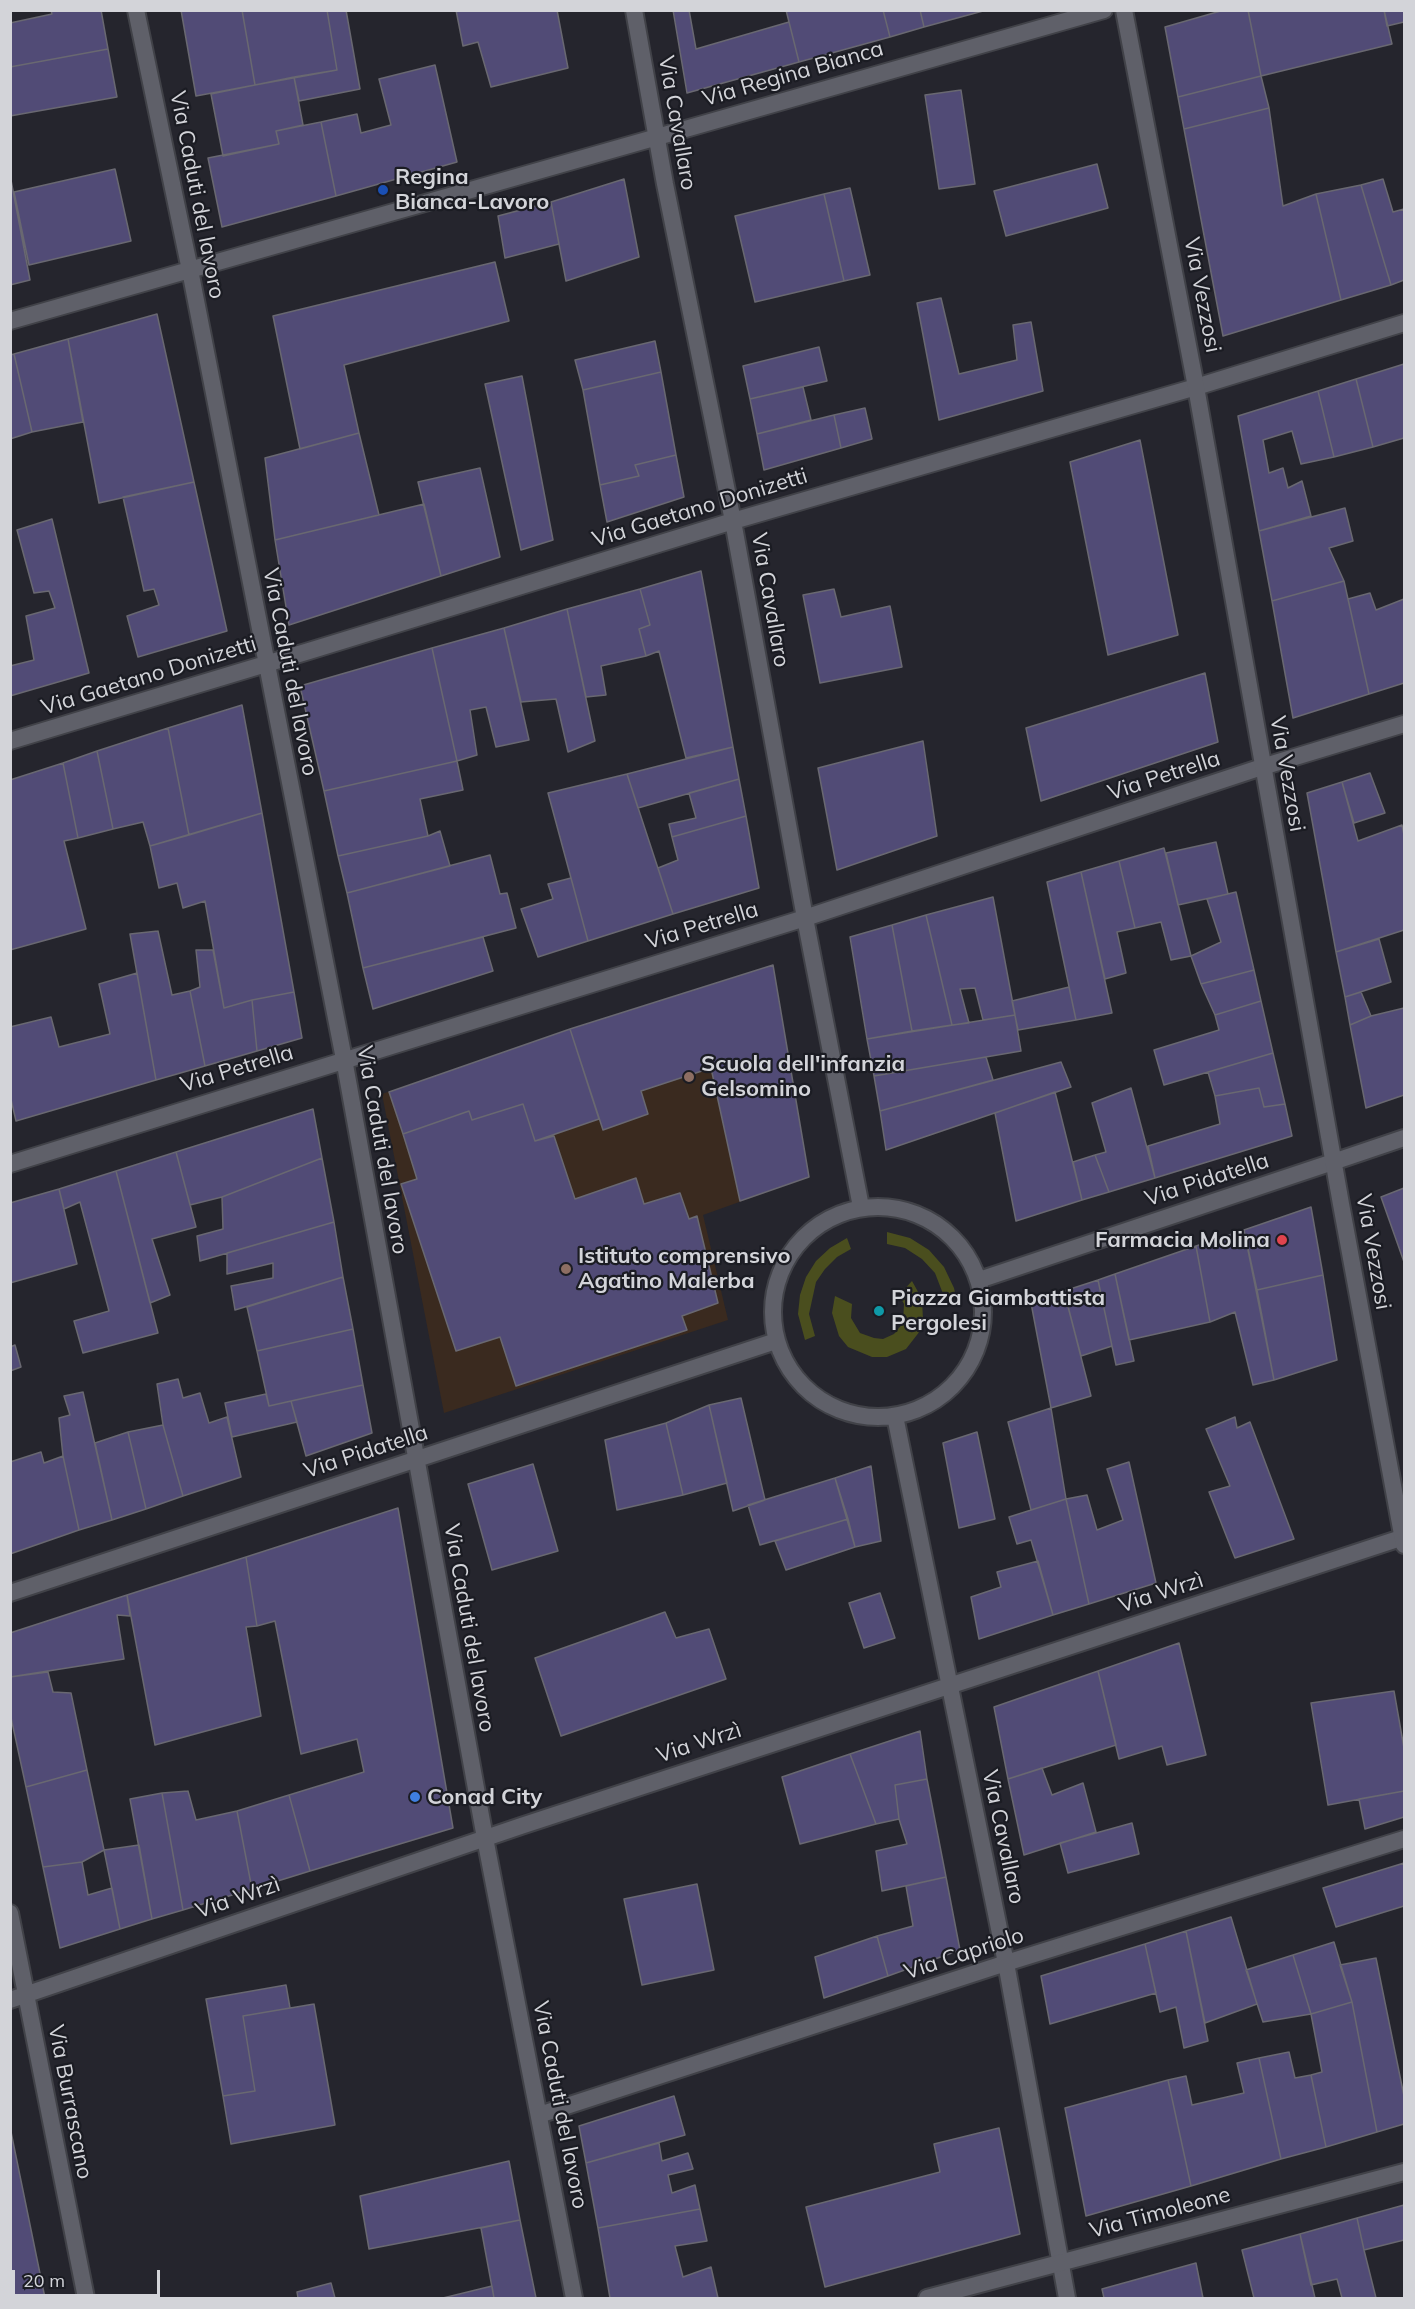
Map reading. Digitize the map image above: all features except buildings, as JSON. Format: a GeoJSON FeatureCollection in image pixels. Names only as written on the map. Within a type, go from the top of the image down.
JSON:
{"type":"FeatureCollection","features":[{"type":"Feature","properties":{"kind":"street","name":"Via Caduti del lavoro"},"geometry":{"type":"LineString","coordinates":[[136,10],[190,270],[344,1059],[485,1838],[574,2298]]}},
{"type":"Feature","properties":{"kind":"street","name":"Via Cavallaro"},"geometry":{"type":"LineString","coordinates":[[634,10],[656,136],[733,521],[805,918],[861,1207]]}},
{"type":"Feature","properties":{"kind":"street","name":"Via Regina Bianca"},"geometry":{"type":"LineString","coordinates":[[10,321],[1104,10]]}},
{"type":"Feature","properties":{"kind":"street","name":"Via Vezzosi"},"geometry":{"type":"LineString","coordinates":[[1124,10],[1197,387],[1262,767],[1404,1540]]}},
{"type":"Feature","properties":{"kind":"street","name":"Via Gaetano Donizetti"},"geometry":{"type":"LineString","coordinates":[[10,741],[266,665],[733,521],[1197,387],[1404,323]]}},
{"type":"Feature","properties":{"kind":"street","name":"Via Petrella"},"geometry":{"type":"LineString","coordinates":[[10,1164],[805,918],[1262,767],[1404,724]]}},
{"type":"Feature","properties":{"kind":"street","name":"Via Pidatella"},"geometry":{"type":"LineString","coordinates":[[979,1280],[1404,1138]]}},
{"type":"Feature","properties":{"kind":"street"},"geometry":{"type":"LineString","coordinates":[[891,1206],[920,1214],[946,1230],[966,1252],[979,1280],[984,1305],[982,1331],[974,1356],[960,1377],[942,1396],[920,1409],[895,1416],[864,1417],[835,1409],[808,1392],[789,1368],[776,1341],[773,1316],[775,1290],[783,1266],[797,1245],[814,1227],[836,1214],[861,1207],[891,1206]]}},
{"type":"Feature","properties":{"kind":"street","name":"Via Pidatella"},"geometry":{"type":"LineString","coordinates":[[10,1593],[776,1341]]}},
{"type":"Feature","properties":{"kind":"street","name":"Via Cavallaro"},"geometry":{"type":"LineString","coordinates":[[895,1416],[1006,1963],[1067,2298]]}},
{"type":"Feature","properties":{"kind":"street","name":"Via Wrzì"},"geometry":{"type":"LineString","coordinates":[[18,1997],[485,1838],[949,1685],[1404,1540]]}},
{"type":"Feature","properties":{"kind":"street","name":"Via Capriolo"},"geometry":{"type":"LineString","coordinates":[[539,2115],[1006,1963],[1404,1839]]}},
{"type":"Feature","properties":{"kind":"street","name":"Via Burrascano"},"geometry":{"type":"LineString","coordinates":[[10,1913],[18,1997],[86,2298]]}},
{"type":"Feature","properties":{"kind":"street","name":"Via Timoleone"},"geometry":{"type":"LineString","coordinates":[[927,2298],[1404,2172]]}},
{"type":"Feature","properties":{"kind":"shaded area","name":"Istituto comprensivo Agatino Malerba"},"geometry":{"type":"Polygon","coordinates":[[[773,965],[809,1177],[703,1215],[728,1320],[444,1413],[382,1094],[570,1029],[773,965]]]}},
{"type":"Feature","properties":{"kind":"green space"},"geometry":{"type":"Polygon","coordinates":[[[887,1232],[910,1238],[929,1250],[944,1267],[956,1298],[945,1299],[935,1273],[922,1259],[905,1248],[887,1244],[887,1232]]]}},
{"type":"Feature","properties":{"kind":"green space"},"geometry":{"type":"Polygon","coordinates":[[[847,1238],[851,1249],[837,1257],[816,1282],[809,1314],[815,1336],[805,1340],[798,1314],[800,1295],[806,1277],[816,1261],[830,1248],[847,1238]]]}},
{"type":"Feature","properties":{"kind":"green space"},"geometry":{"type":"Polygon","coordinates":[[[912,1281],[922,1299],[923,1320],[920,1331],[906,1349],[887,1357],[872,1357],[848,1347],[839,1336],[832,1313],[835,1296],[852,1304],[851,1318],[860,1333],[883,1339],[894,1334],[903,1323],[904,1304],[899,1295],[912,1281]]]}},
{"type":"Feature","properties":{"kind":"place","name":"Regina Bianca-Lavoro"},"geometry":{"type":"Point","coordinates":[383,190]}},
{"type":"Feature","properties":{"kind":"place","name":"Scuola dell'infanzia Gelsomino"},"geometry":{"type":"Point","coordinates":[689,1077]}},
{"type":"Feature","properties":{"kind":"place","name":"Farmacia Molina"},"geometry":{"type":"Point","coordinates":[1282,1240]}},
{"type":"Feature","properties":{"kind":"place","name":"Istituto comprensivo Agatino Malerba"},"geometry":{"type":"Point","coordinates":[566,1269]}},
{"type":"Feature","properties":{"kind":"place","name":"Piazza Giambattista Pergolesi"},"geometry":{"type":"Point","coordinates":[879,1311]}},
{"type":"Feature","properties":{"kind":"place","name":"Conad City"},"geometry":{"type":"Point","coordinates":[415,1797]}}]}
